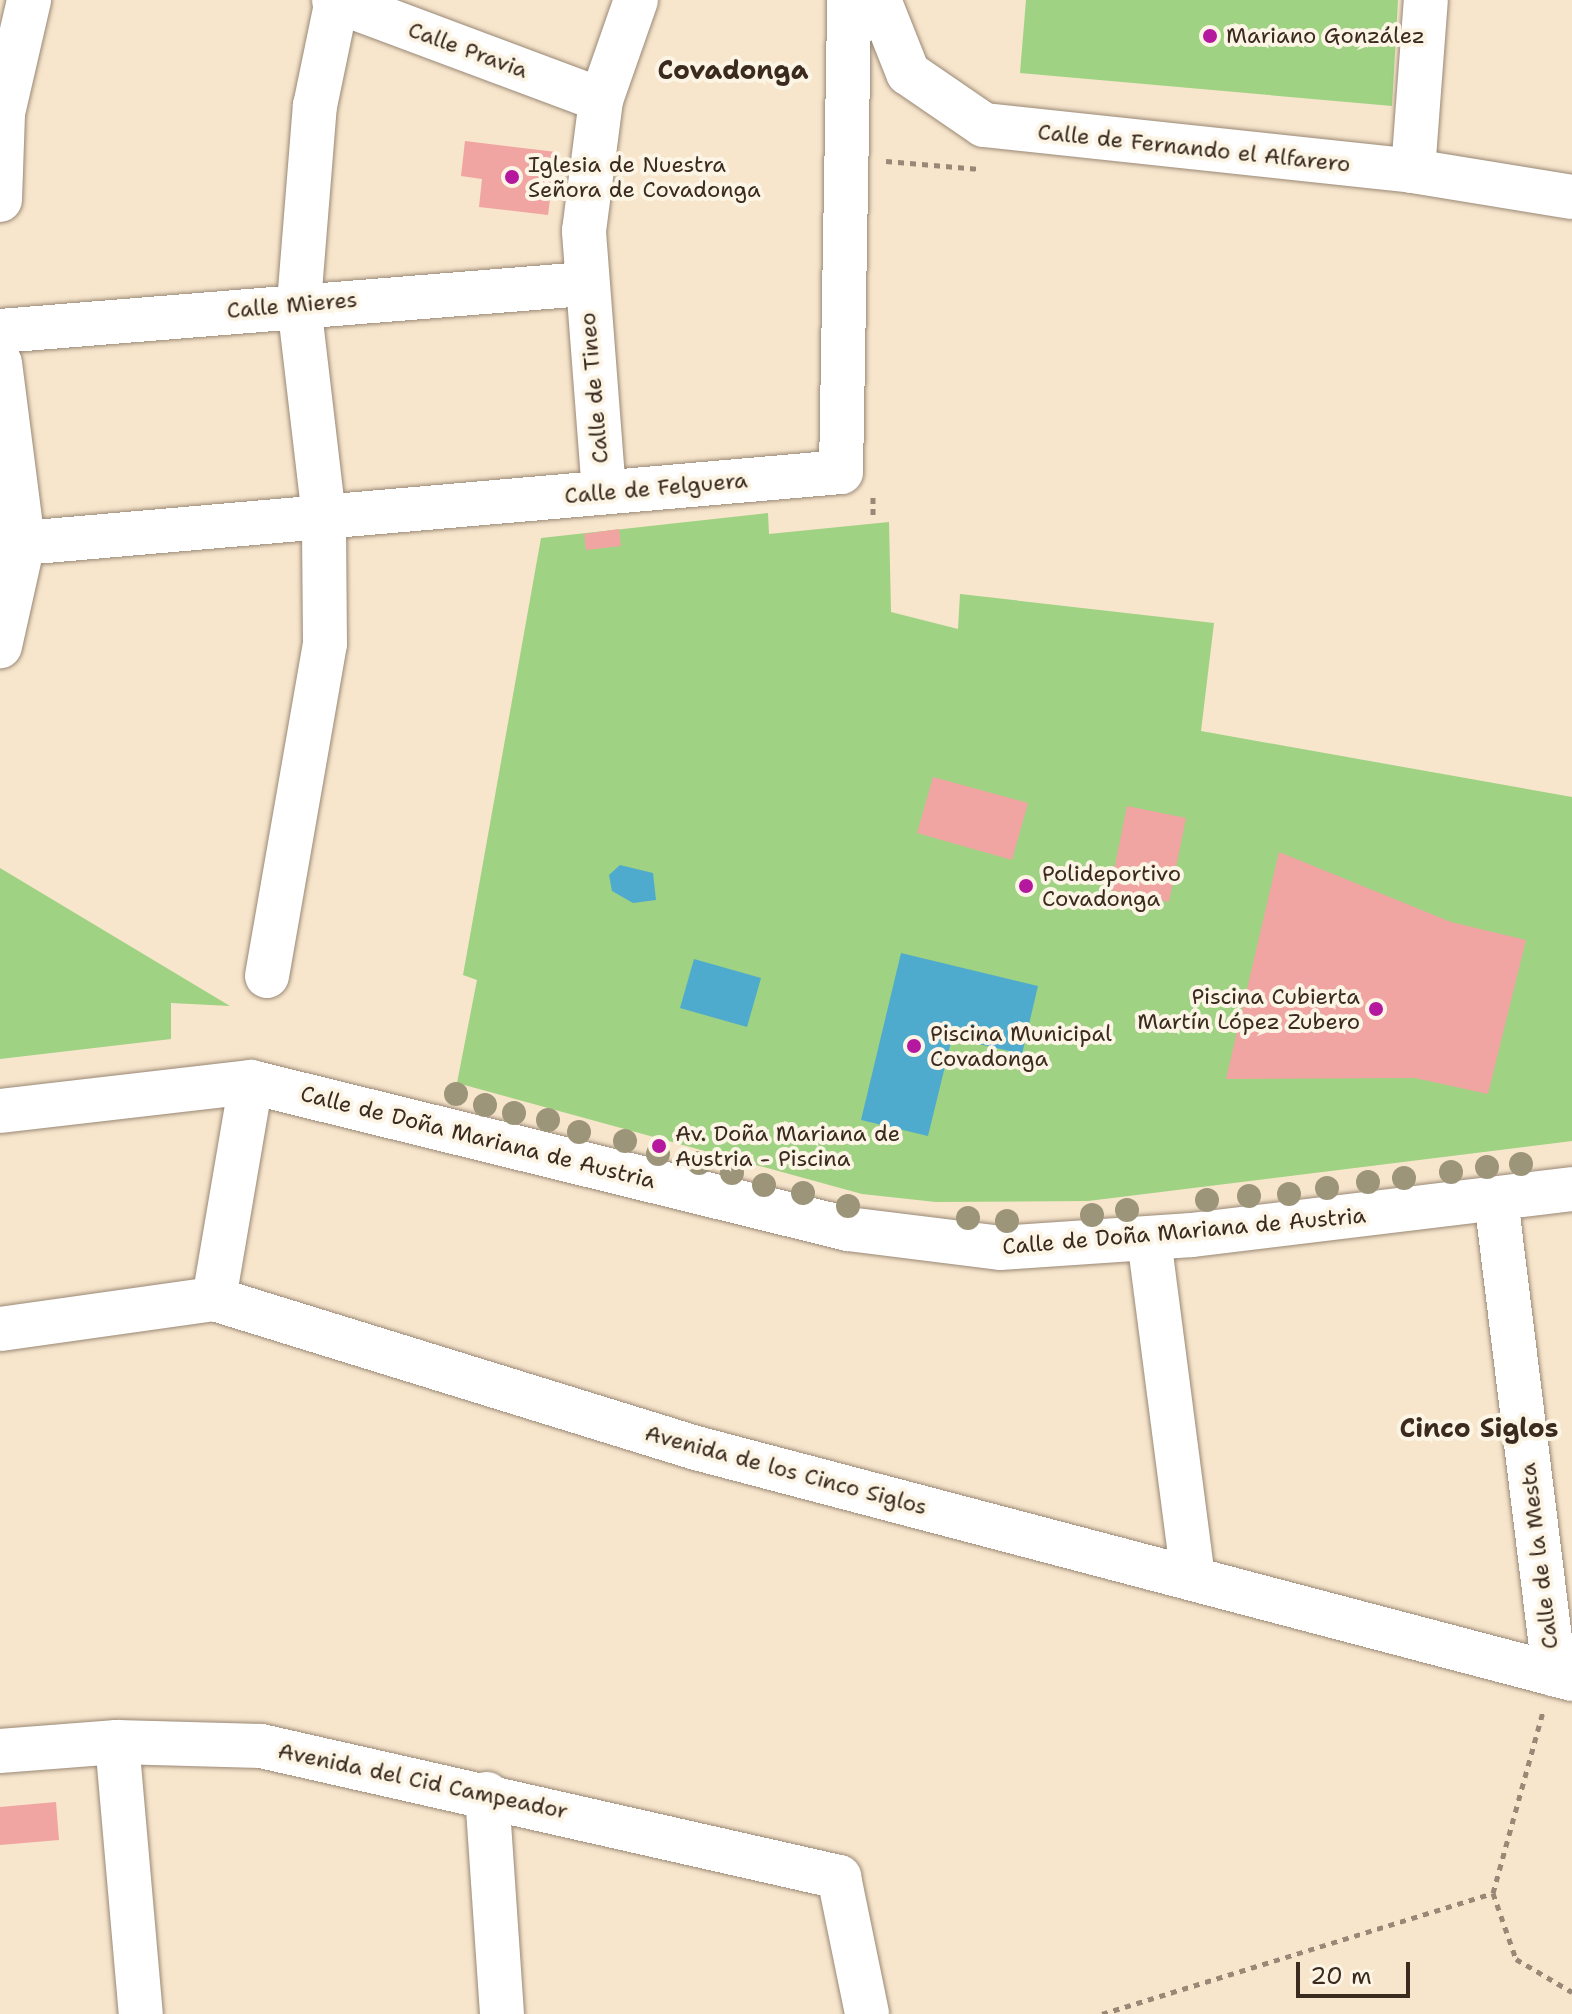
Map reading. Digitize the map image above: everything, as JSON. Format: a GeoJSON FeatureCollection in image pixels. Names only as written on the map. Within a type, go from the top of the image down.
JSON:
{"type":"FeatureCollection","features":[{"type":"Feature","properties":{"kind":"street"},"geometry":{"type":"LineString","coordinates":[[0,200],[1,113],[29,0]]}},
{"type":"Feature","properties":{"kind":"street"},"geometry":{"type":"LineString","coordinates":[[267,976],[325,644],[324,517],[299,303],[315,106],[336,0]]}},
{"type":"Feature","properties":{"kind":"street","name":"Calle Pravia"},"geometry":{"type":"LineString","coordinates":[[336,0],[601,100]]}},
{"type":"Feature","properties":{"kind":"street","name":"Calle de Tineo"},"geometry":{"type":"LineString","coordinates":[[604,492],[584,284],[601,100],[636,0]]}},
{"type":"Feature","properties":{"kind":"street","name":"Calle de Felguera"},"geometry":{"type":"LineString","coordinates":[[11,544],[841,472],[849,0]]}},
{"type":"Feature","properties":{"kind":"street","name":"Calle de Fernando el Alfarero"},"geometry":{"type":"LineString","coordinates":[[879,0],[908,73],[984,125],[1413,171],[1572,197]]}},
{"type":"Feature","properties":{"kind":"street"},"geometry":{"type":"LineString","coordinates":[[1413,171],[1426,0]]}},
{"type":"Feature","properties":{"kind":"street","name":"Calle Mieres"},"geometry":{"type":"LineString","coordinates":[[0,331],[299,303],[584,284]]}},
{"type":"Feature","properties":{"kind":"street"},"geometry":{"type":"LineString","coordinates":[[0,363],[11,544],[0,646]]}},
{"type":"Feature","properties":{"kind":"street"},"geometry":{"type":"LineString","coordinates":[[214,1299],[251,1082]]}},
{"type":"Feature","properties":{"kind":"street","name":"Calle de Doña Mariana de Austria"},"geometry":{"type":"LineString","coordinates":[[0,1111],[251,1082],[923,1243],[1000,1248],[1149,1239],[1572,1189]]}},
{"type":"Feature","properties":{"kind":"street","name":"Calle de la Mesta"},"geometry":{"type":"LineString","coordinates":[[1496,1199],[1563,1676]]}},
{"type":"Feature","properties":{"kind":"street"},"geometry":{"type":"LineString","coordinates":[[1149,1239],[1193,1576]]}},
{"type":"Feature","properties":{"kind":"street","name":"Avenida de los Cinco Siglos"},"geometry":{"type":"LineString","coordinates":[[0,1329],[214,1299],[696,1448],[1193,1576],[1563,1676]]}},
{"type":"Feature","properties":{"kind":"street"},"geometry":{"type":"LineString","coordinates":[[117,1742],[141,2014]]}},
{"type":"Feature","properties":{"kind":"street","name":"Avenida del Cid Campeador"},"geometry":{"type":"LineString","coordinates":[[0,1751],[117,1742],[261,1746],[487,1794],[839,1877],[867,2014]]}},
{"type":"Feature","properties":{"kind":"street"},"geometry":{"type":"LineString","coordinates":[[487,1794],[502,2014]]}},
{"type":"Feature","properties":{"kind":"path"},"geometry":{"type":"LineString","coordinates":[[872,167],[879,160],[988,170]]}},
{"type":"Feature","properties":{"kind":"path"},"geometry":{"type":"LineString","coordinates":[[873,489],[873,520]]}},
{"type":"Feature","properties":{"kind":"path"},"geometry":{"type":"LineString","coordinates":[[1563,1676],[1493,1893],[1516,1959],[1572,1992]]}},
{"type":"Feature","properties":{"kind":"path"},"geometry":{"type":"LineString","coordinates":[[1102,2014],[1493,1893]]}},
{"type":"Feature","properties":{"kind":"green space","name":"Mariano González"},"geometry":{"type":"Polygon","coordinates":[[[1026,0],[1398,0],[1392,106],[1020,73],[1026,0]]]}},
{"type":"Feature","properties":{"kind":"green space","name":"Polideportivo Covadonga"},"geometry":{"type":"Polygon","coordinates":[[[768,513],[769,534],[889,522],[891,612],[958,629],[960,594],[1214,623],[1201,731],[1572,797],[1572,1141],[1088,1201],[936,1202],[862,1194],[457,1083],[477,980],[463,975],[541,538],[768,513]]]}},
{"type":"Feature","properties":{"kind":"green space"},"geometry":{"type":"Polygon","coordinates":[[[0,868],[230,1006],[171,1003],[171,1039],[0,1059],[0,868]]]}},
{"type":"Feature","properties":{"kind":"water"},"geometry":{"type":"Polygon","coordinates":[[[620,865],[653,873],[656,900],[633,903],[612,891],[609,875],[620,865]]]}},
{"type":"Feature","properties":{"kind":"water","name":"Piscina Municipal Covadonga"},"geometry":{"type":"Polygon","coordinates":[[[901,953],[1038,986],[1022,1054],[952,1038],[928,1136],[861,1120],[901,953]]]}},
{"type":"Feature","properties":{"kind":"water"},"geometry":{"type":"Polygon","coordinates":[[[694,959],[761,978],[747,1027],[680,1008],[694,959]]]}},
{"type":"Feature","properties":{"kind":"building","name":"Iglesia de Nuestra Señora de Covadonga"},"geometry":{"type":"Polygon","coordinates":[[[465,141],[556,152],[548,215],[479,207],[482,179],[461,176],[465,141]]]}},
{"type":"Feature","properties":{"kind":"building"},"geometry":{"type":"Polygon","coordinates":[[[619,529],[621,546],[586,550],[584,534],[619,529]]]}},
{"type":"Feature","properties":{"kind":"building"},"geometry":{"type":"Polygon","coordinates":[[[933,777],[1028,803],[1012,860],[917,833],[933,777]]]}},
{"type":"Feature","properties":{"kind":"building"},"geometry":{"type":"Polygon","coordinates":[[[1127,806],[1186,818],[1169,902],[1110,890],[1127,806]]]}},
{"type":"Feature","properties":{"kind":"building","name":"Piscina Cubierta Martín López Zubero"},"geometry":{"type":"Polygon","coordinates":[[[1279,852],[1451,922],[1526,940],[1488,1094],[1415,1078],[1226,1079],[1279,852]]]}},
{"type":"Feature","properties":{"kind":"building"},"geometry":{"type":"Polygon","coordinates":[[[56,1802],[59,1840],[0,1845],[0,1807],[56,1802]]]}},
{"type":"Feature","properties":{"kind":"place","name":"Mariano González"},"geometry":{"type":"Point","coordinates":[1210,36]}},
{"type":"Feature","properties":{"kind":"place","name":"Iglesia de Nuestra Señora de Covadonga"},"geometry":{"type":"Point","coordinates":[512,177]}},
{"type":"Feature","properties":{"kind":"place","name":"Polideportivo Covadonga"},"geometry":{"type":"Point","coordinates":[1026,886]}},
{"type":"Feature","properties":{"kind":"place","name":"Piscina Cubierta Martín López Zubero"},"geometry":{"type":"Point","coordinates":[1376,1009]}},
{"type":"Feature","properties":{"kind":"place","name":"Piscina Municipal Covadonga"},"geometry":{"type":"Point","coordinates":[914,1046]}},
{"type":"Feature","properties":{"kind":"place","name":"Av. Doña Mariana de Austria - Piscina"},"geometry":{"type":"Point","coordinates":[659,1146]}},
{"type":"Feature","properties":{"kind":"district","name":"Covadonga"},"geometry":{"type":"Point","coordinates":[733,70]}},
{"type":"Feature","properties":{"kind":"district","name":"Cinco Siglos"},"geometry":{"type":"Point","coordinates":[1479,1428]}}]}
